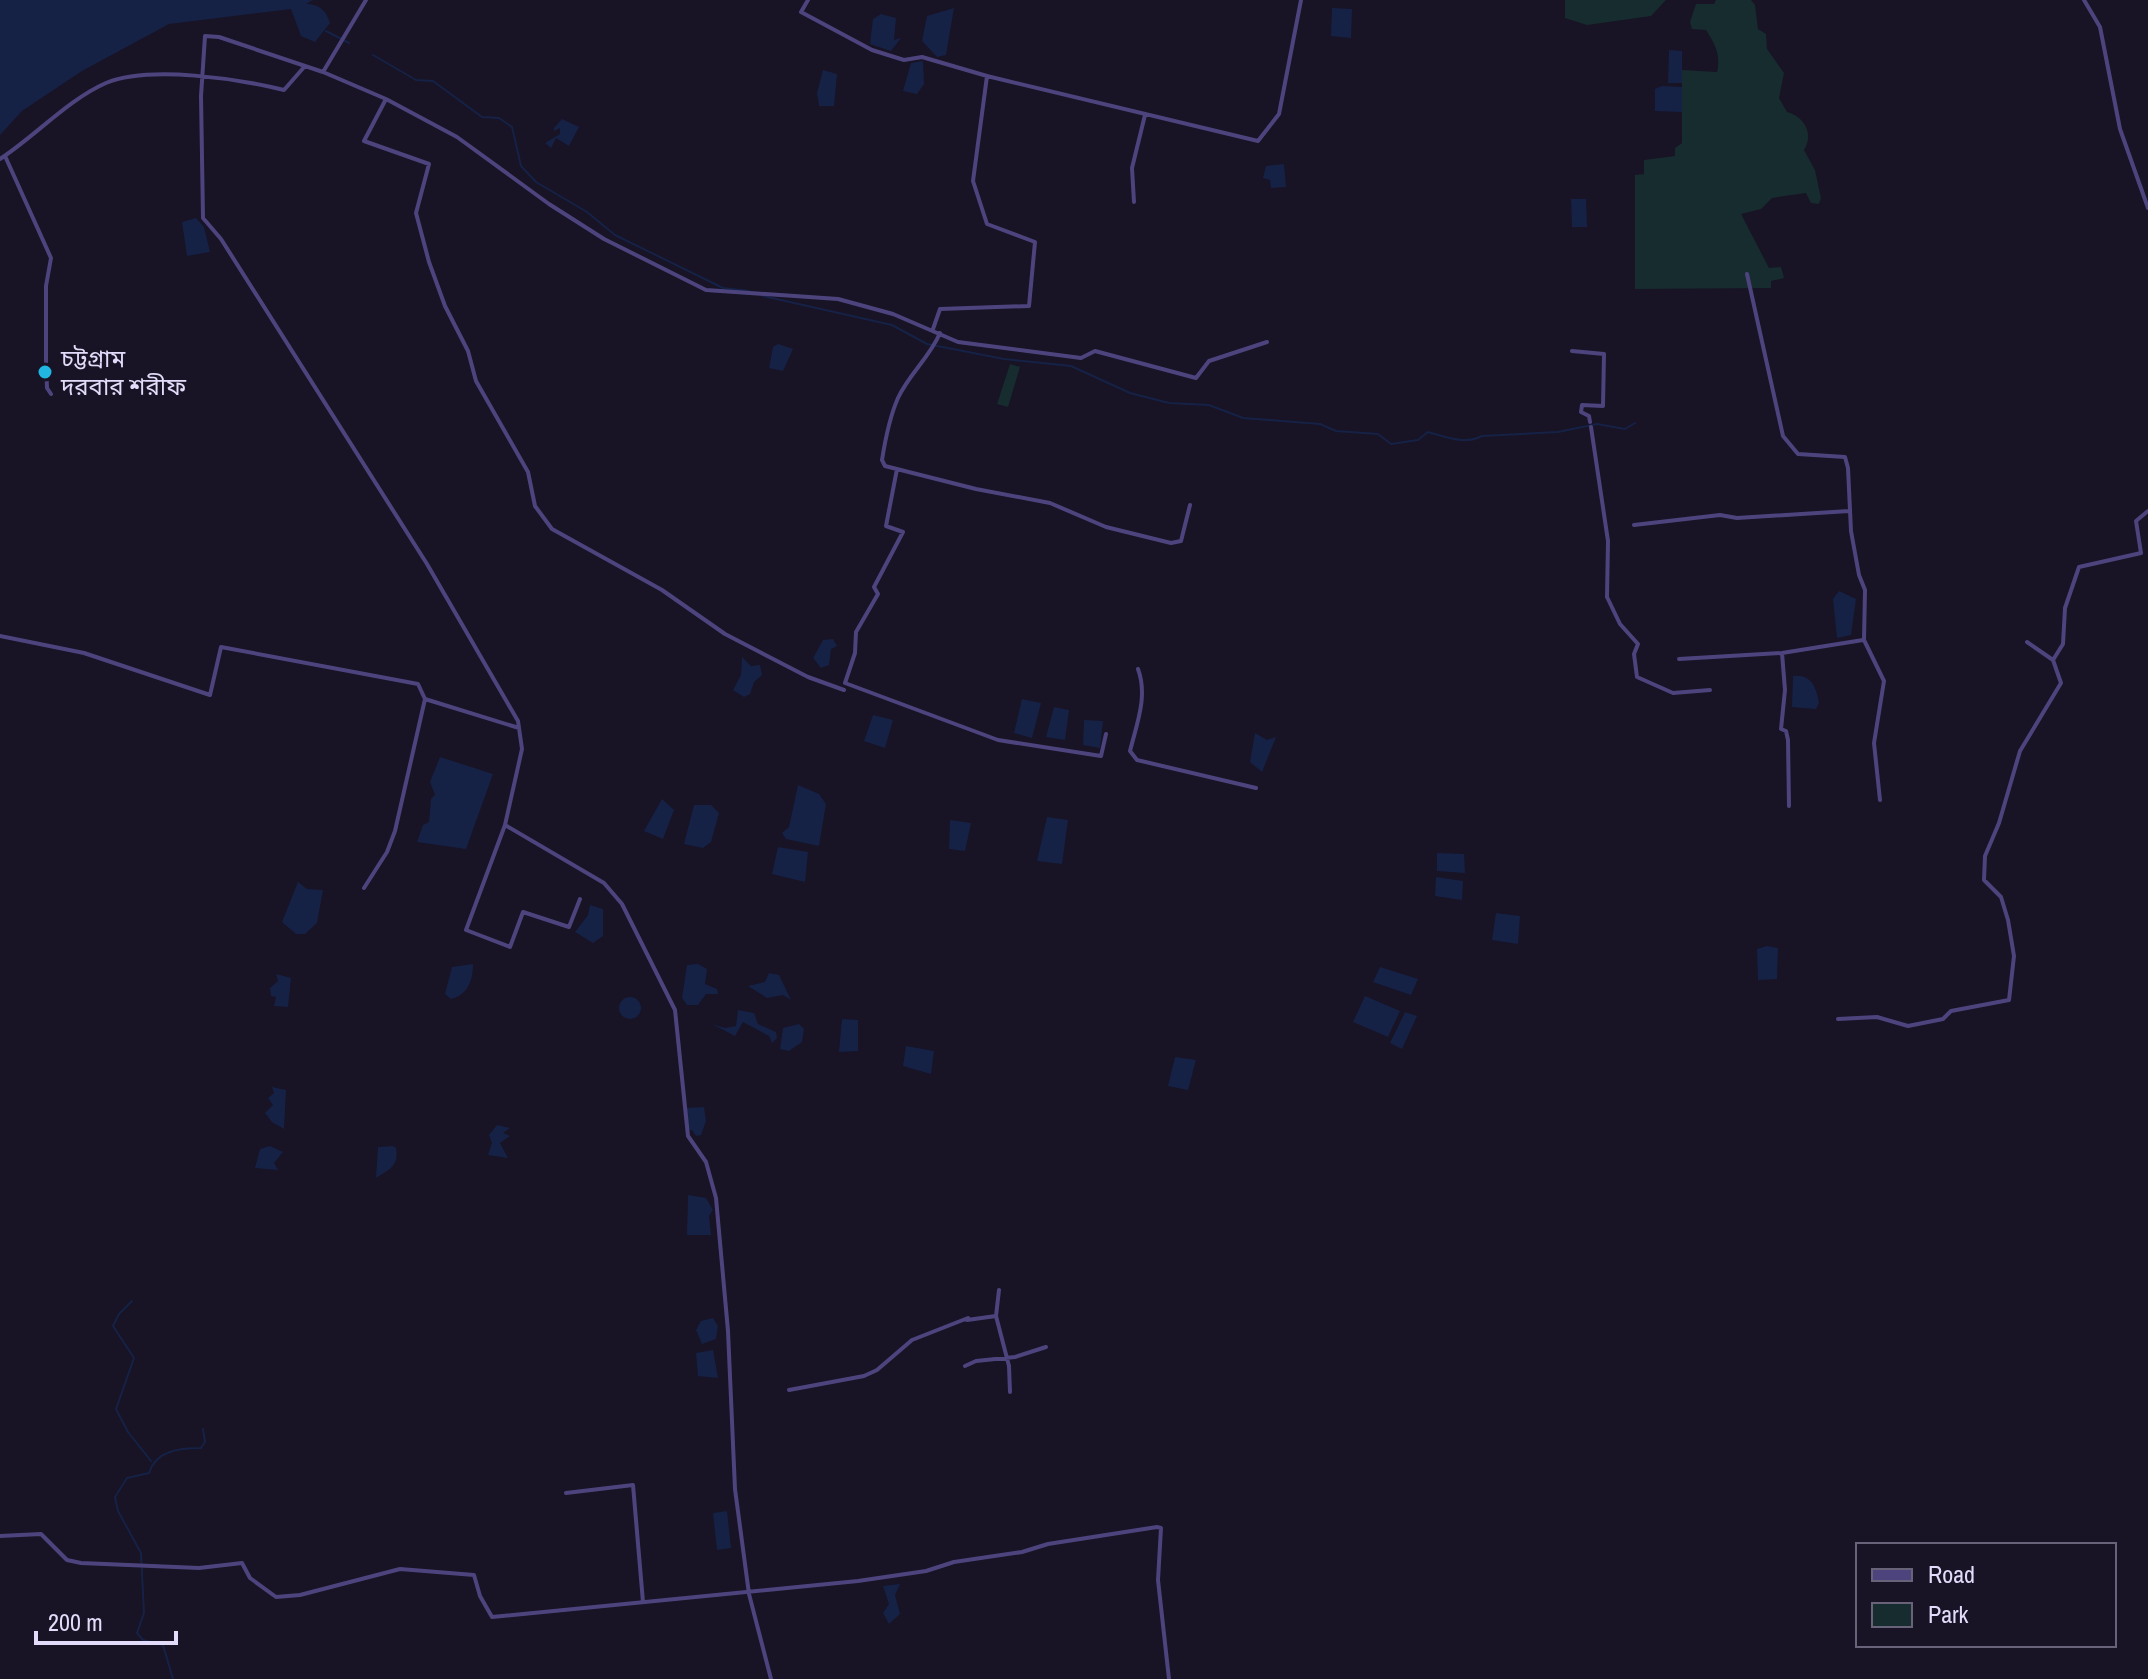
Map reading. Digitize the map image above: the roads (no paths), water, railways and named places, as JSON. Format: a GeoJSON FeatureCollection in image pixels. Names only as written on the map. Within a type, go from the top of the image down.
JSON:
{"type":"FeatureCollection","features":[{"type":"Feature","properties":{"kind":"street"},"geometry":{"type":"LineString","coordinates":[[323,72],[366,0]]}},
{"type":"Feature","properties":{"kind":"street"},"geometry":{"type":"LineString","coordinates":[[808,0],[801,12],[872,50],[904,60],[922,57],[987,76],[1258,141],[1279,114],[1301,0]]}},
{"type":"Feature","properties":{"kind":"street"},"geometry":{"type":"LineString","coordinates":[[2084,0],[2100,27],[2120,129],[2148,208]]}},
{"type":"Feature","properties":{"kind":"street"},"geometry":{"type":"LineString","coordinates":[[580,899],[569,927],[523,912],[510,947],[466,930],[505,825],[522,749],[519,728],[427,564],[221,239],[203,218],[205,36],[236,42],[323,72],[386,99],[457,137],[549,204],[604,239],[706,290],[838,299],[933,329],[958,342],[1081,358],[1095,351],[1196,378],[1209,361],[1267,342]]}},
{"type":"Feature","properties":{"kind":"street"},"geometry":{"type":"LineString","coordinates":[[51,394],[47,388],[46,286],[51,258],[3,158],[106,83],[131,78],[236,78],[284,90],[305,66]]}},
{"type":"Feature","properties":{"kind":"street"},"geometry":{"type":"LineString","coordinates":[[933,329],[940,309],[1029,306],[1035,242],[987,224],[973,181],[987,76]]}},
{"type":"Feature","properties":{"kind":"street"},"geometry":{"type":"LineString","coordinates":[[386,99],[364,141],[429,164],[416,213],[429,262],[445,306],[468,351],[476,381],[528,472],[535,506],[552,529],[662,590],[725,634],[808,677],[844,690]]}},
{"type":"Feature","properties":{"kind":"street"},"geometry":{"type":"LineString","coordinates":[[1134,202],[1132,168],[1145,115]]}},
{"type":"Feature","properties":{"kind":"street"},"geometry":{"type":"LineString","coordinates":[[1747,274],[1783,436],[1798,454],[1845,457],[1848,468],[1849,511],[1859,575],[1865,590],[1864,640],[1884,681],[1874,743],[1880,800]]}},
{"type":"Feature","properties":{"kind":"street"},"geometry":{"type":"LineString","coordinates":[[940,333],[932,351],[899,398],[882,460],[885,466],[976,489],[1050,503],[1106,527],[1171,543],[1181,541],[1190,505]]}},
{"type":"Feature","properties":{"kind":"street"},"geometry":{"type":"LineString","coordinates":[[1572,351],[1604,354],[1603,406],[1582,405],[1581,412],[1589,416],[1591,425],[1608,541],[1607,597],[1620,624],[1638,644],[1634,654],[1637,677],[1673,693],[1710,690]]}},
{"type":"Feature","properties":{"kind":"street"},"geometry":{"type":"LineString","coordinates":[[897,469],[886,526],[903,532],[874,587],[878,594],[856,632],[855,653],[845,683],[998,740],[1101,756],[1106,734]]}},
{"type":"Feature","properties":{"kind":"street"},"geometry":{"type":"LineString","coordinates":[[1634,525],[1720,515],[1737,518],[1849,511]]}},
{"type":"Feature","properties":{"kind":"street"},"geometry":{"type":"LineString","coordinates":[[2053,660],[2063,644],[2065,608],[2079,567],[2141,553],[2136,521],[2148,511]]}},
{"type":"Feature","properties":{"kind":"street"},"geometry":{"type":"LineString","coordinates":[[0,636],[84,653],[210,695],[221,647],[418,684],[425,699],[395,831],[387,852],[364,888]]}},
{"type":"Feature","properties":{"kind":"street"},"geometry":{"type":"LineString","coordinates":[[1679,659],[1782,653],[1864,640]]}},
{"type":"Feature","properties":{"kind":"street"},"geometry":{"type":"LineString","coordinates":[[1838,1019],[1877,1017],[1908,1026],[1943,1019],[1951,1011],[2009,1000],[2014,956],[2008,920],[2001,897],[1987,886],[1983,869],[2020,751],[2060,690],[2053,660],[2027,642]]}},
{"type":"Feature","properties":{"kind":"street"},"geometry":{"type":"LineString","coordinates":[[1782,653],[1785,690],[1781,729],[1786,731],[1788,740],[1789,806]]}},
{"type":"Feature","properties":{"kind":"street"},"geometry":{"type":"LineString","coordinates":[[1138,669],[1144,682],[1143,700],[1130,751],[1137,760],[1256,788]]}},
{"type":"Feature","properties":{"kind":"street"},"geometry":{"type":"LineString","coordinates":[[425,699],[519,728]]}},
{"type":"Feature","properties":{"kind":"street"},"geometry":{"type":"LineString","coordinates":[[505,825],[604,883],[622,904],[675,1010],[688,1136],[706,1162],[716,1198],[728,1331],[735,1489],[749,1594],[771,1679]]}},
{"type":"Feature","properties":{"kind":"street"},"geometry":{"type":"LineString","coordinates":[[999,1290],[996,1316],[1010,1392]]}},
{"type":"Feature","properties":{"kind":"street"},"geometry":{"type":"LineString","coordinates":[[789,1390],[864,1376],[877,1370],[912,1340],[968,1319],[996,1316]]}},
{"type":"Feature","properties":{"kind":"street"},"geometry":{"type":"LineString","coordinates":[[965,1366],[1005,1356],[1015,1357],[1046,1347]]}},
{"type":"Feature","properties":{"kind":"street"},"geometry":{"type":"LineString","coordinates":[[566,1493],[633,1485],[643,1602]]}},
{"type":"Feature","properties":{"kind":"street"},"geometry":{"type":"LineString","coordinates":[[0,1536],[41,1534],[67,1560],[81,1563],[199,1568],[242,1563],[250,1578],[276,1597],[300,1595],[400,1569],[477,1575],[480,1596],[492,1617],[712,1594],[749,1594],[912,1574],[967,1559],[1157,1527],[1161,1528],[1160,1618],[1169,1679]]}},
{"type":"Feature","properties":{"kind":"water"},"geometry":{"type":"Polygon","coordinates":[[[0,0],[313,0],[306,4],[321,9],[330,23],[315,42],[301,36],[291,9],[169,24],[82,71],[22,111],[0,135],[0,0]]]}},
{"type":"Feature","properties":{"kind":"water"},"geometry":{"type":"Polygon","coordinates":[[[954,8],[946,55],[937,57],[922,41],[927,16],[954,8]]]}},
{"type":"Feature","properties":{"kind":"water"},"geometry":{"type":"Polygon","coordinates":[[[1332,8],[1352,9],[1351,38],[1331,36],[1332,8]]]}},
{"type":"Feature","properties":{"kind":"water"},"geometry":{"type":"Polygon","coordinates":[[[881,14],[896,18],[894,40],[901,38],[891,51],[870,44],[873,19],[881,14]]]}},
{"type":"Feature","properties":{"kind":"water"},"geometry":{"type":"Polygon","coordinates":[[[1669,50],[1682,51],[1682,83],[1668,83],[1669,50]]]}},
{"type":"Feature","properties":{"kind":"water"},"geometry":{"type":"Polygon","coordinates":[[[923,61],[924,84],[917,94],[903,91],[911,63],[923,61]]]}},
{"type":"Feature","properties":{"kind":"water"},"geometry":{"type":"Polygon","coordinates":[[[823,70],[837,74],[834,106],[819,106],[817,93],[823,70]]]}},
{"type":"Feature","properties":{"kind":"water"},"geometry":{"type":"Polygon","coordinates":[[[1662,86],[1682,87],[1682,112],[1655,111],[1655,89],[1662,86]]]}},
{"type":"Feature","properties":{"kind":"water"},"geometry":{"type":"Polygon","coordinates":[[[562,119],[579,127],[569,146],[556,138],[551,148],[545,143],[560,134],[560,128],[554,131],[554,128],[562,119]]]}},
{"type":"Feature","properties":{"kind":"water"},"geometry":{"type":"Polygon","coordinates":[[[1284,164],[1286,187],[1271,188],[1270,180],[1263,178],[1266,166],[1284,164]]]}},
{"type":"Feature","properties":{"kind":"water"},"geometry":{"type":"Polygon","coordinates":[[[1571,199],[1586,199],[1587,227],[1572,227],[1571,199]]]}},
{"type":"Feature","properties":{"kind":"water"},"geometry":{"type":"Polygon","coordinates":[[[196,218],[204,227],[210,252],[187,256],[182,222],[196,218]]]}},
{"type":"Feature","properties":{"kind":"water"},"geometry":{"type":"Polygon","coordinates":[[[778,344],[793,349],[783,371],[769,368],[773,347],[778,344]]]}},
{"type":"Feature","properties":{"kind":"water"},"geometry":{"type":"Polygon","coordinates":[[[1839,591],[1856,599],[1851,635],[1837,638],[1833,599],[1839,591]]]}},
{"type":"Feature","properties":{"kind":"water"},"geometry":{"type":"Polygon","coordinates":[[[833,639],[837,646],[831,649],[829,665],[821,668],[813,658],[823,640],[833,639]]]}},
{"type":"Feature","properties":{"kind":"water"},"geometry":{"type":"Polygon","coordinates":[[[742,657],[751,666],[760,665],[762,675],[754,682],[750,694],[744,697],[733,690],[741,675],[742,657]]]}},
{"type":"Feature","properties":{"kind":"water"},"geometry":{"type":"Polygon","coordinates":[[[1793,676],[1812,682],[1819,703],[1816,709],[1792,707],[1793,676]]]}},
{"type":"Feature","properties":{"kind":"water"},"geometry":{"type":"Polygon","coordinates":[[[1022,699],[1041,703],[1032,738],[1014,733],[1022,699]]]}},
{"type":"Feature","properties":{"kind":"water"},"geometry":{"type":"Polygon","coordinates":[[[1054,707],[1069,710],[1065,740],[1046,737],[1054,707]]]}},
{"type":"Feature","properties":{"kind":"water"},"geometry":{"type":"Polygon","coordinates":[[[873,715],[893,720],[885,748],[864,741],[873,715]]]}},
{"type":"Feature","properties":{"kind":"water"},"geometry":{"type":"Polygon","coordinates":[[[1084,720],[1103,721],[1100,748],[1083,745],[1084,720]]]}},
{"type":"Feature","properties":{"kind":"water"},"geometry":{"type":"Polygon","coordinates":[[[1255,733],[1267,740],[1276,737],[1262,772],[1250,762],[1255,733]]]}},
{"type":"Feature","properties":{"kind":"water"},"geometry":{"type":"Polygon","coordinates":[[[440,757],[493,774],[466,849],[417,842],[423,825],[429,822],[431,799],[435,795],[430,782],[440,757]]]}},
{"type":"Feature","properties":{"kind":"water"},"geometry":{"type":"Polygon","coordinates":[[[798,785],[819,794],[826,804],[819,846],[786,839],[782,833],[789,827],[798,785]]]}},
{"type":"Feature","properties":{"kind":"water"},"geometry":{"type":"Polygon","coordinates":[[[662,799],[674,810],[663,839],[644,831],[662,799]]]}},
{"type":"Feature","properties":{"kind":"water"},"geometry":{"type":"Polygon","coordinates":[[[694,805],[711,805],[719,813],[711,842],[703,848],[684,844],[694,805]]]}},
{"type":"Feature","properties":{"kind":"water"},"geometry":{"type":"Polygon","coordinates":[[[1047,817],[1068,820],[1062,864],[1037,861],[1047,817]]]}},
{"type":"Feature","properties":{"kind":"water"},"geometry":{"type":"Polygon","coordinates":[[[950,820],[971,823],[965,851],[949,849],[950,820]]]}},
{"type":"Feature","properties":{"kind":"water"},"geometry":{"type":"Polygon","coordinates":[[[778,847],[808,852],[805,882],[772,874],[778,847]]]}},
{"type":"Feature","properties":{"kind":"water"},"geometry":{"type":"Polygon","coordinates":[[[1437,853],[1464,854],[1465,873],[1437,871],[1437,853]]]}},
{"type":"Feature","properties":{"kind":"water"},"geometry":{"type":"Polygon","coordinates":[[[1436,877],[1463,881],[1462,900],[1435,896],[1436,877]]]}},
{"type":"Feature","properties":{"kind":"water"},"geometry":{"type":"Polygon","coordinates":[[[298,882],[307,889],[323,890],[317,923],[305,934],[296,934],[282,922],[298,882]]]}},
{"type":"Feature","properties":{"kind":"water"},"geometry":{"type":"Polygon","coordinates":[[[590,905],[603,909],[603,936],[593,943],[575,932],[588,915],[590,905]]]}},
{"type":"Feature","properties":{"kind":"water"},"geometry":{"type":"Polygon","coordinates":[[[1496,913],[1520,916],[1518,944],[1492,940],[1496,913]]]}},
{"type":"Feature","properties":{"kind":"water"},"geometry":{"type":"Polygon","coordinates":[[[1767,946],[1778,948],[1777,979],[1758,980],[1757,949],[1767,946]]]}},
{"type":"Feature","properties":{"kind":"water"},"geometry":{"type":"Polygon","coordinates":[[[473,964],[468,986],[462,994],[451,999],[445,994],[452,967],[473,964]]]}},
{"type":"Feature","properties":{"kind":"water"},"geometry":{"type":"Polygon","coordinates":[[[698,964],[707,969],[705,984],[717,989],[718,994],[706,994],[698,1005],[687,1005],[682,998],[687,965],[698,964]]]}},
{"type":"Feature","properties":{"kind":"water"},"geometry":{"type":"Polygon","coordinates":[[[1380,967],[1418,979],[1411,995],[1373,982],[1380,967]]]}},
{"type":"Feature","properties":{"kind":"water"},"geometry":{"type":"Polygon","coordinates":[[[769,973],[779,975],[791,1000],[783,995],[767,998],[748,986],[765,982],[769,973]]]}},
{"type":"Feature","properties":{"kind":"water"},"geometry":{"type":"Polygon","coordinates":[[[276,974],[291,978],[288,1007],[274,1006],[276,997],[271,996],[270,988],[278,981],[276,974]]]}},
{"type":"Feature","properties":{"kind":"water"},"geometry":{"type":"Polygon","coordinates":[[[1365,996],[1400,1011],[1388,1037],[1353,1022],[1365,996]]]}},
{"type":"Feature","properties":{"kind":"water"},"geometry":{"type":"Polygon","coordinates":[[[630,997],[638,1000],[641,1008],[638,1016],[630,1019],[622,1016],[619,1008],[622,1000],[630,997]]]}},
{"type":"Feature","properties":{"kind":"water"},"geometry":{"type":"Polygon","coordinates":[[[738,1010],[754,1013],[758,1024],[776,1032],[777,1038],[772,1043],[769,1036],[743,1022],[735,1036],[712,1024],[725,1028],[736,1026],[738,1010]]]}},
{"type":"Feature","properties":{"kind":"water"},"geometry":{"type":"Polygon","coordinates":[[[1405,1012],[1417,1016],[1402,1049],[1390,1043],[1405,1012]]]}},
{"type":"Feature","properties":{"kind":"water"},"geometry":{"type":"Polygon","coordinates":[[[842,1019],[858,1020],[858,1051],[839,1052],[842,1019]]]}},
{"type":"Feature","properties":{"kind":"water"},"geometry":{"type":"Polygon","coordinates":[[[799,1024],[804,1029],[802,1042],[789,1051],[780,1049],[783,1028],[799,1024]]]}},
{"type":"Feature","properties":{"kind":"water"},"geometry":{"type":"Polygon","coordinates":[[[906,1046],[934,1051],[931,1074],[903,1066],[906,1046]]]}},
{"type":"Feature","properties":{"kind":"water"},"geometry":{"type":"Polygon","coordinates":[[[1175,1057],[1196,1060],[1188,1090],[1168,1086],[1175,1057]]]}},
{"type":"Feature","properties":{"kind":"water"},"geometry":{"type":"Polygon","coordinates":[[[272,1087],[286,1090],[284,1129],[265,1113],[273,1105],[268,1098],[274,1093],[272,1087]]]}},
{"type":"Feature","properties":{"kind":"water"},"geometry":{"type":"Polygon","coordinates":[[[704,1107],[706,1121],[701,1135],[696,1136],[692,1130],[687,1130],[685,1108],[704,1107]]]}},
{"type":"Feature","properties":{"kind":"water"},"geometry":{"type":"Polygon","coordinates":[[[497,1125],[510,1128],[503,1133],[510,1136],[500,1143],[508,1158],[488,1155],[492,1143],[489,1135],[497,1125]]]}},
{"type":"Feature","properties":{"kind":"water"},"geometry":{"type":"Polygon","coordinates":[[[270,1146],[283,1152],[274,1163],[278,1170],[255,1168],[260,1149],[270,1146]]]}},
{"type":"Feature","properties":{"kind":"water"},"geometry":{"type":"Polygon","coordinates":[[[393,1146],[397,1154],[394,1163],[376,1178],[378,1147],[393,1146]]]}},
{"type":"Feature","properties":{"kind":"water"},"geometry":{"type":"Polygon","coordinates":[[[688,1195],[706,1198],[713,1210],[709,1216],[711,1235],[687,1235],[688,1195]]]}},
{"type":"Feature","properties":{"kind":"water"},"geometry":{"type":"Polygon","coordinates":[[[713,1318],[718,1326],[716,1339],[702,1344],[696,1330],[701,1321],[713,1318]]]}},
{"type":"Feature","properties":{"kind":"water"},"geometry":{"type":"Polygon","coordinates":[[[713,1350],[718,1378],[698,1376],[696,1353],[713,1350]]]}},
{"type":"Feature","properties":{"kind":"water"},"geometry":{"type":"Polygon","coordinates":[[[727,1511],[731,1548],[717,1550],[713,1513],[727,1511]]]}},
{"type":"Feature","properties":{"kind":"water"},"geometry":{"type":"Polygon","coordinates":[[[900,1584],[895,1595],[900,1614],[889,1624],[883,1613],[889,1604],[883,1586],[900,1584]]]}},
{"type":"Feature","properties":{"kind":"waterway"},"geometry":{"type":"LineString","coordinates":[[326,31],[349,43]]}},
{"type":"Feature","properties":{"kind":"waterway"},"geometry":{"type":"LineString","coordinates":[[373,55],[416,80],[433,81],[482,117],[499,118],[512,127],[521,166],[536,182],[587,212],[615,235],[723,288],[749,291]]}},
{"type":"Feature","properties":{"kind":"waterway"},"geometry":{"type":"LineString","coordinates":[[763,296],[892,325],[927,344],[1004,359],[1071,366],[1130,393],[1169,403],[1209,405],[1243,418],[1320,424],[1336,431],[1378,434],[1391,444],[1418,440],[1428,432],[1469,440],[1482,436],[1558,432],[1597,424],[1625,429],[1635,423]]}},
{"type":"Feature","properties":{"kind":"waterway"},"geometry":{"type":"LineString","coordinates":[[132,1301],[119,1314],[113,1326],[134,1358],[116,1409],[128,1432],[151,1461]]}},
{"type":"Feature","properties":{"kind":"waterway"},"geometry":{"type":"LineString","coordinates":[[173,1679],[163,1645],[143,1640],[137,1633],[144,1613],[141,1553],[118,1511],[115,1497],[127,1478],[149,1473],[162,1455],[176,1450],[201,1448],[205,1442],[203,1429]]}},
{"type":"Feature","properties":{"kind":"place","name":"চট্টগ্রাম দরবার শরীফ"},"geometry":{"type":"Point","coordinates":[45,372]}}]}
